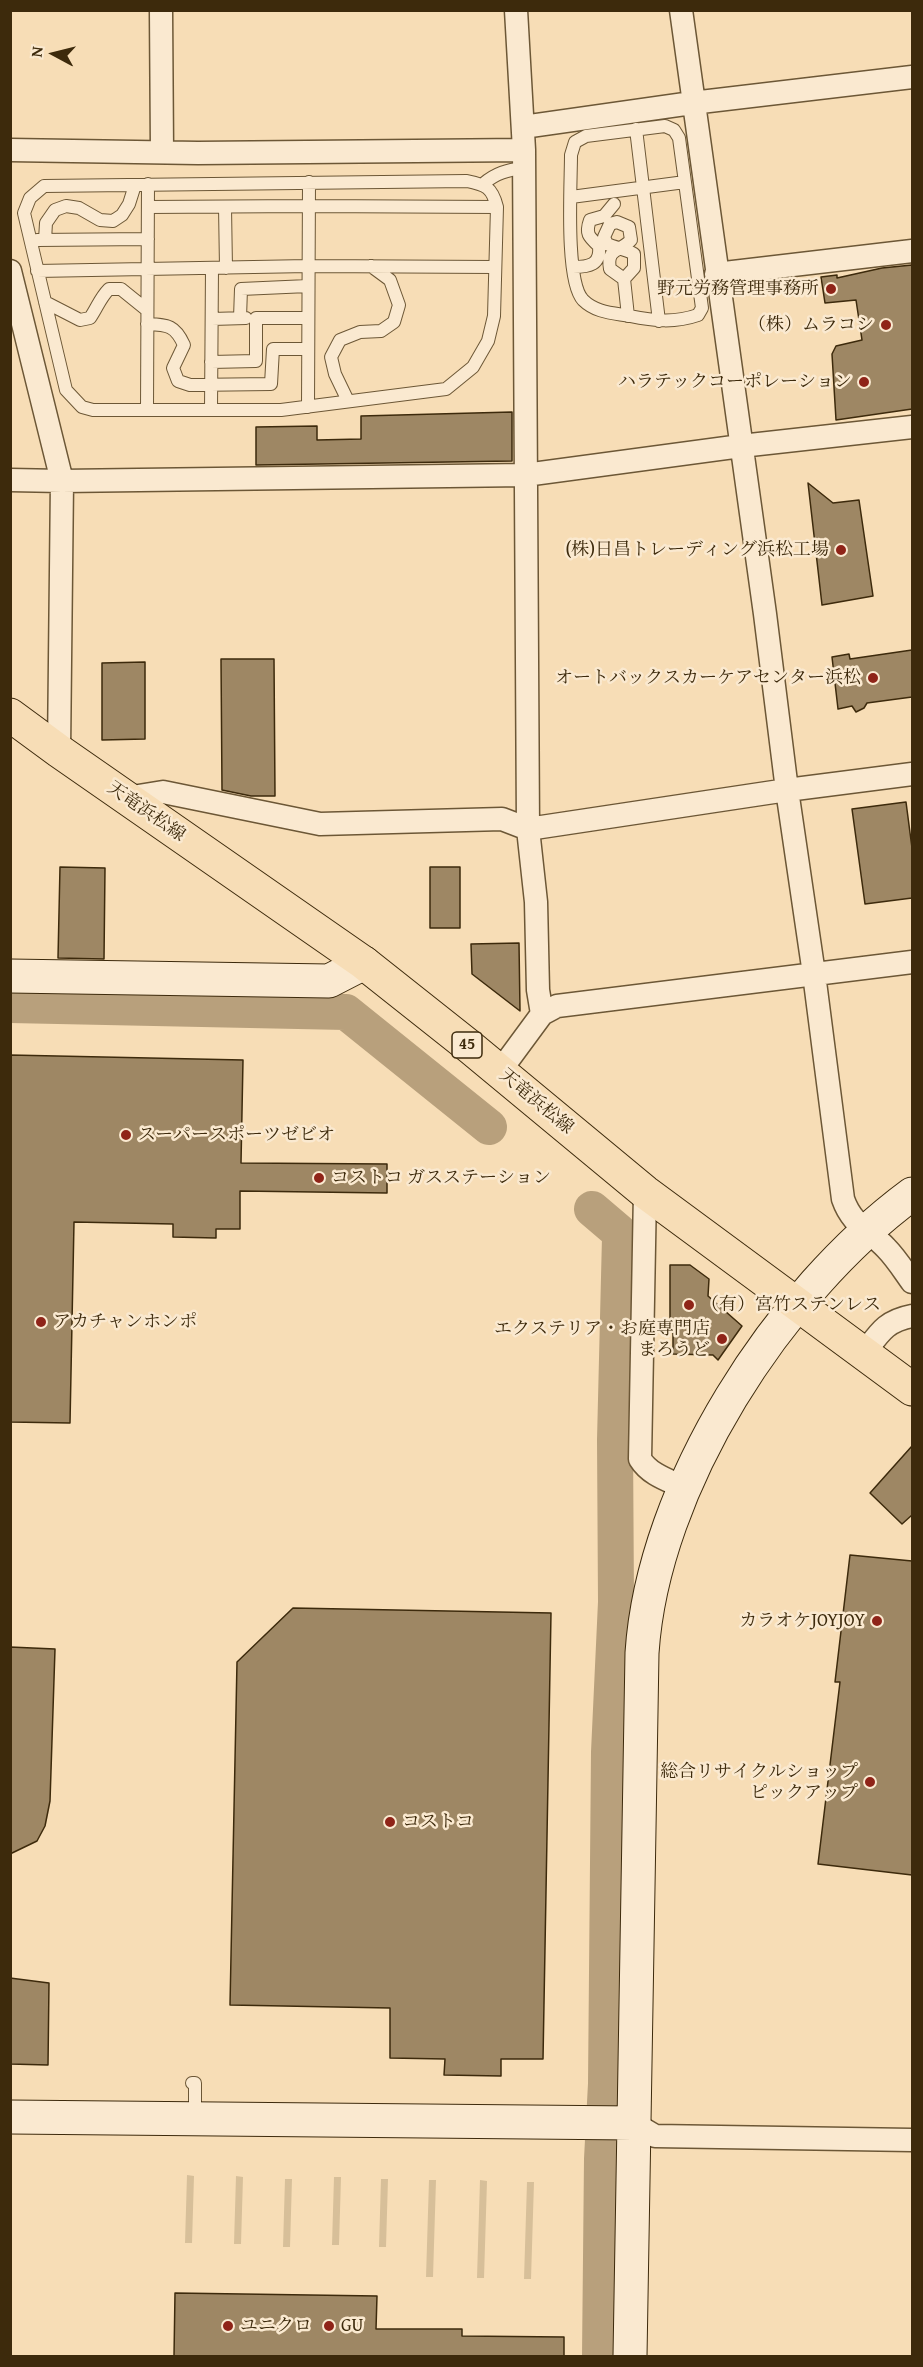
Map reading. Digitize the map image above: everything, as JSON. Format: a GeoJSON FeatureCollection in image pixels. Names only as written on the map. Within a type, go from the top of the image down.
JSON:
{"type":"FeatureCollection","features":[{"type":"Feature","properties":{"kind":"main road","name":"天竜浜松線"},"geometry":{"type":"LineString","coordinates":[[10,715],[58,751],[364,963],[500,1071],[645,1192],[865,1352],[912,1389]]}},
{"type":"Feature","properties":{"kind":"street"},"geometry":{"type":"LineString","coordinates":[[161,10],[162,152]]}},
{"type":"Feature","properties":{"kind":"street"},"geometry":{"type":"LineString","coordinates":[[516,10],[524,159],[528,829],[536,902],[538,990],[542,1014]]}},
{"type":"Feature","properties":{"kind":"street"},"geometry":{"type":"LineString","coordinates":[[681,10],[843,1199],[847,1212],[886,1248],[912,1282]]}},
{"type":"Feature","properties":{"kind":"street"},"geometry":{"type":"LineString","coordinates":[[523,127],[912,77]]}},
{"type":"Feature","properties":{"kind":"street"},"geometry":{"type":"LineString","coordinates":[[10,150],[524,159]]}},
{"type":"Feature","properties":{"kind":"street"},"geometry":{"type":"LineString","coordinates":[[716,274],[912,251]]}},
{"type":"Feature","properties":{"kind":"street"},"geometry":{"type":"LineString","coordinates":[[10,271],[62,482],[58,751]]}},
{"type":"Feature","properties":{"kind":"street"},"geometry":{"type":"LineString","coordinates":[[10,480],[62,482],[525,475],[741,446],[912,427]]}},
{"type":"Feature","properties":{"kind":"street"},"geometry":{"type":"LineString","coordinates":[[126,798],[163,792],[320,824],[502,819],[528,829],[787,790],[912,774]]}},
{"type":"Feature","properties":{"kind":"street"},"geometry":{"type":"LineString","coordinates":[[500,1071],[542,1014],[556,1006],[912,962]]}},
{"type":"Feature","properties":{"kind":"street"},"geometry":{"type":"LineString","coordinates":[[10,976],[329,981],[364,963]]}},
{"type":"Feature","properties":{"kind":"street"},"geometry":{"type":"LineString","coordinates":[[645,1192],[640,1459],[646,1468],[655,1474],[685,1488]]}},
{"type":"Feature","properties":{"kind":"street"},"geometry":{"type":"LineString","coordinates":[[630,2356],[613,2123],[644,1625],[655,1572],[685,1488],[719,1415],[798,1304],[865,1231],[912,1194]]}},
{"type":"Feature","properties":{"kind":"street"},"geometry":{"type":"LineString","coordinates":[[865,1352],[885,1326],[900,1318],[912,1316]]}},
{"type":"Feature","properties":{"kind":"street"},"geometry":{"type":"LineString","coordinates":[[10,2117],[613,2123],[655,2136],[912,2139]]}},
{"type":"Feature","properties":{"kind":"lane"},"geometry":{"type":"LineString","coordinates":[[665,126],[674,130],[679,138],[685,182],[702,308],[698,315],[687,319],[659,321],[597,310],[582,299],[577,289],[573,267],[571,155],[575,142],[586,136],[665,126]]}},
{"type":"Feature","properties":{"kind":"lane"},"geometry":{"type":"LineString","coordinates":[[636,129],[659,321]]}},
{"type":"Feature","properties":{"kind":"lane"},"geometry":{"type":"LineString","coordinates":[[483,184],[524,159]]}},
{"type":"Feature","properties":{"kind":"lane"},"geometry":{"type":"LineString","coordinates":[[467,181],[483,184],[493,194],[496,207],[494,316],[488,341],[473,367],[446,389],[281,410],[93,410],[82,407],[73,398],[66,390],[30,241],[24,213],[30,198],[44,186],[309,183],[467,181]]}},
{"type":"Feature","properties":{"kind":"lane"},"geometry":{"type":"LineString","coordinates":[[571,197],[614,198],[643,187],[685,182]]}},
{"type":"Feature","properties":{"kind":"lane"},"geometry":{"type":"LineString","coordinates":[[308,407],[309,183]]}},
{"type":"Feature","properties":{"kind":"lane"},"geometry":{"type":"LineString","coordinates":[[147,410],[148,184]]}},
{"type":"Feature","properties":{"kind":"lane"},"geometry":{"type":"LineString","coordinates":[[45,240],[46,223],[55,210],[66,206],[79,208],[100,220],[113,221],[122,215],[129,204],[135,185]]}},
{"type":"Feature","properties":{"kind":"lane"},"geometry":{"type":"LineString","coordinates":[[614,198],[617,222]]}},
{"type":"Feature","properties":{"kind":"lane"},"geometry":{"type":"LineString","coordinates":[[573,267],[586,267],[598,260],[599,246],[588,237],[587,229],[590,220],[604,216],[614,198]]}},
{"type":"Feature","properties":{"kind":"lane"},"geometry":{"type":"LineString","coordinates":[[148,207],[496,207]]}},
{"type":"Feature","properties":{"kind":"lane"},"geometry":{"type":"LineString","coordinates":[[225,207],[226,268]]}},
{"type":"Feature","properties":{"kind":"lane"},"geometry":{"type":"LineString","coordinates":[[624,279],[609,269],[608,260],[611,253],[619,249],[631,240],[629,227],[617,222],[610,224],[604,237],[607,244],[619,249],[634,254],[636,262],[634,268],[624,279],[628,316]]}},
{"type":"Feature","properties":{"kind":"lane"},"geometry":{"type":"LineString","coordinates":[[30,241],[148,239]]}},
{"type":"Feature","properties":{"kind":"lane"},"geometry":{"type":"LineString","coordinates":[[37,271],[308,266],[495,267]]}},
{"type":"Feature","properties":{"kind":"lane"},"geometry":{"type":"LineString","coordinates":[[348,401],[335,374],[331,357],[340,340],[360,332],[381,331],[394,322],[399,305],[390,280],[371,266]]}},
{"type":"Feature","properties":{"kind":"lane"},"geometry":{"type":"LineString","coordinates":[[211,410],[212,268]]}},
{"type":"Feature","properties":{"kind":"lane"},"geometry":{"type":"LineString","coordinates":[[240,318],[242,289],[308,286]]}},
{"type":"Feature","properties":{"kind":"lane"},"geometry":{"type":"LineString","coordinates":[[45,302],[80,321],[90,318],[97,309],[101,297],[109,289],[121,289],[147,310]]}},
{"type":"Feature","properties":{"kind":"lane"},"geometry":{"type":"LineString","coordinates":[[211,362],[256,360],[256,318]]}},
{"type":"Feature","properties":{"kind":"lane"},"geometry":{"type":"LineString","coordinates":[[212,319],[308,318]]}},
{"type":"Feature","properties":{"kind":"lane"},"geometry":{"type":"LineString","coordinates":[[147,324],[169,325],[179,334],[184,345],[173,368],[178,381],[190,385],[271,384],[273,349],[308,349]]}},
{"type":"Feature","properties":{"kind":"lane"},"geometry":{"type":"LineString","coordinates":[[192,2083],[195,2083],[196,2089],[195,2119]]}},
{"type":"Feature","properties":{"kind":"shaded area"},"geometry":{"type":"Polygon","coordinates":[[[187,2175],[194,2176],[192,2243],[185,2243],[187,2175]]]}},
{"type":"Feature","properties":{"kind":"shaded area"},"geometry":{"type":"Polygon","coordinates":[[[236,2176],[243,2177],[241,2244],[234,2244],[236,2176]]]}},
{"type":"Feature","properties":{"kind":"shaded area"},"geometry":{"type":"Polygon","coordinates":[[[334,2177],[341,2177],[339,2245],[332,2245],[334,2177]]]}},
{"type":"Feature","properties":{"kind":"shaded area"},"geometry":{"type":"Polygon","coordinates":[[[285,2179],[292,2179],[290,2247],[283,2247],[285,2179]]]}},
{"type":"Feature","properties":{"kind":"shaded area"},"geometry":{"type":"Polygon","coordinates":[[[381,2179],[388,2179],[386,2247],[379,2247],[381,2179]]]}},
{"type":"Feature","properties":{"kind":"shaded area"},"geometry":{"type":"Polygon","coordinates":[[[429,2180],[436,2180],[433,2277],[426,2277],[429,2180]]]}},
{"type":"Feature","properties":{"kind":"shaded area"},"geometry":{"type":"Polygon","coordinates":[[[480,2180],[487,2181],[484,2278],[477,2278],[480,2180]]]}},
{"type":"Feature","properties":{"kind":"shaded area"},"geometry":{"type":"Polygon","coordinates":[[[527,2182],[534,2182],[531,2279],[524,2279],[527,2182]]]}},
{"type":"Feature","properties":{"kind":"building"},"geometry":{"type":"Polygon","coordinates":[[[912,265],[912,409],[836,420],[832,354],[836,346],[862,340],[856,300],[825,303],[821,277],[837,275],[837,278],[882,268],[912,265]]]}},
{"type":"Feature","properties":{"kind":"building"},"geometry":{"type":"Polygon","coordinates":[[[512,412],[512,461],[256,465],[256,427],[317,426],[317,440],[361,439],[361,416],[512,412]]]}},
{"type":"Feature","properties":{"kind":"building","name":"(株)日昌トレーディング浜松工場"},"geometry":{"type":"Polygon","coordinates":[[[808,483],[833,503],[859,500],[873,596],[822,605],[808,483]]]}},
{"type":"Feature","properties":{"kind":"building","name":"オートバックスカーケアセンター浜松"},"geometry":{"type":"Polygon","coordinates":[[[912,650],[912,697],[867,703],[864,708],[856,712],[852,706],[838,709],[832,657],[849,654],[850,659],[912,650]]]}},
{"type":"Feature","properties":{"kind":"building"},"geometry":{"type":"Polygon","coordinates":[[[221,659],[274,659],[275,796],[251,796],[222,790],[221,659]]]}},
{"type":"Feature","properties":{"kind":"building"},"geometry":{"type":"Polygon","coordinates":[[[145,662],[145,739],[102,740],[102,663],[145,662]]]}},
{"type":"Feature","properties":{"kind":"building"},"geometry":{"type":"Polygon","coordinates":[[[906,802],[912,848],[912,898],[865,904],[852,809],[906,802]]]}},
{"type":"Feature","properties":{"kind":"building"},"geometry":{"type":"Polygon","coordinates":[[[60,867],[105,868],[104,959],[58,958],[60,867]]]}},
{"type":"Feature","properties":{"kind":"building"},"geometry":{"type":"Polygon","coordinates":[[[430,867],[460,867],[460,928],[430,928],[430,867]]]}},
{"type":"Feature","properties":{"kind":"building"},"geometry":{"type":"Polygon","coordinates":[[[519,943],[520,1011],[472,974],[471,944],[519,943]]]}},
{"type":"Feature","properties":{"kind":"building","name":"スーパースポーツゼビオ"},"geometry":{"type":"Polygon","coordinates":[[[10,1055],[243,1060],[241,1163],[387,1164],[387,1193],[240,1191],[240,1229],[216,1229],[216,1238],[173,1237],[173,1224],[74,1222],[70,1423],[10,1422],[10,1055]]]}},
{"type":"Feature","properties":{"kind":"building","name":"（有）宮竹ステンレス"},"geometry":{"type":"Polygon","coordinates":[[[670,1265],[690,1265],[709,1279],[708,1296],[742,1326],[718,1360],[713,1355],[673,1354],[673,1331],[670,1331],[670,1265]]]}},
{"type":"Feature","properties":{"kind":"building"},"geometry":{"type":"Polygon","coordinates":[[[912,1446],[912,1515],[902,1524],[870,1493],[912,1446]]]}},
{"type":"Feature","properties":{"kind":"building"},"geometry":{"type":"Polygon","coordinates":[[[850,1555],[912,1561],[912,1875],[818,1864],[840,1682],[835,1682],[850,1555]]]}},
{"type":"Feature","properties":{"kind":"building","name":"コストコ"},"geometry":{"type":"Polygon","coordinates":[[[293,1608],[551,1613],[543,2059],[501,2059],[501,2076],[444,2075],[445,2059],[390,2058],[390,2008],[230,2005],[237,1662],[293,1608]]]}},
{"type":"Feature","properties":{"kind":"building"},"geometry":{"type":"Polygon","coordinates":[[[10,1647],[55,1649],[50,1801],[45,1826],[37,1841],[10,1854],[10,1647]]]}},
{"type":"Feature","properties":{"kind":"building"},"geometry":{"type":"Polygon","coordinates":[[[10,1978],[49,1983],[48,2065],[10,2064],[10,1978]]]}},
{"type":"Feature","properties":{"kind":"building"},"geometry":{"type":"Polygon","coordinates":[[[175,2293],[377,2296],[376,2329],[462,2329],[462,2336],[564,2337],[564,2356],[174,2356],[175,2293]]]}},
{"type":"Feature","properties":{"kind":"waterway"},"geometry":{"type":"LineString","coordinates":[[10,1005],[346,1012],[489,1127]]}},
{"type":"Feature","properties":{"kind":"waterway"},"geometry":{"type":"LineString","coordinates":[[592,1209],[619,1232],[620,1237],[615,1440],[616,1602],[609,1752],[606,2084],[602,2159],[600,2356]]}},
{"type":"Feature","properties":{"kind":"place","name":"野元労務管理事務所"},"geometry":{"type":"Point","coordinates":[831,289]}},
{"type":"Feature","properties":{"kind":"place","name":"（株）ムラコシ"},"geometry":{"type":"Point","coordinates":[886,325]}},
{"type":"Feature","properties":{"kind":"place","name":"ハラテックコーポレーション"},"geometry":{"type":"Point","coordinates":[864,382]}},
{"type":"Feature","properties":{"kind":"place","name":"(株)日昌トレーディング浜松工場"},"geometry":{"type":"Point","coordinates":[841,550]}},
{"type":"Feature","properties":{"kind":"place","name":"オートバックスカーケアセンター浜松"},"geometry":{"type":"Point","coordinates":[873,678]}},
{"type":"Feature","properties":{"kind":"place","name":"スーパースポーツゼビオ"},"geometry":{"type":"Point","coordinates":[126,1135]}},
{"type":"Feature","properties":{"kind":"place","name":"コストコ ガスステーション"},"geometry":{"type":"Point","coordinates":[319,1178]}},
{"type":"Feature","properties":{"kind":"place","name":"（有）宮竹ステンレス"},"geometry":{"type":"Point","coordinates":[689,1305]}},
{"type":"Feature","properties":{"kind":"place","name":"アカチャンホンポ"},"geometry":{"type":"Point","coordinates":[41,1322]}},
{"type":"Feature","properties":{"kind":"place","name":"エクステリア・お庭専門店 まろうど"},"geometry":{"type":"Point","coordinates":[722,1339]}},
{"type":"Feature","properties":{"kind":"place","name":"カラオケJOYJOY"},"geometry":{"type":"Point","coordinates":[877,1621]}},
{"type":"Feature","properties":{"kind":"place","name":"総合リサイクルショップ ピックアップ"},"geometry":{"type":"Point","coordinates":[870,1782]}},
{"type":"Feature","properties":{"kind":"place","name":"コストコ"},"geometry":{"type":"Point","coordinates":[390,1822]}},
{"type":"Feature","properties":{"kind":"place","name":"ユニクロ"},"geometry":{"type":"Point","coordinates":[228,2326]}},
{"type":"Feature","properties":{"kind":"place","name":"GU"},"geometry":{"type":"Point","coordinates":[329,2326]}}]}
